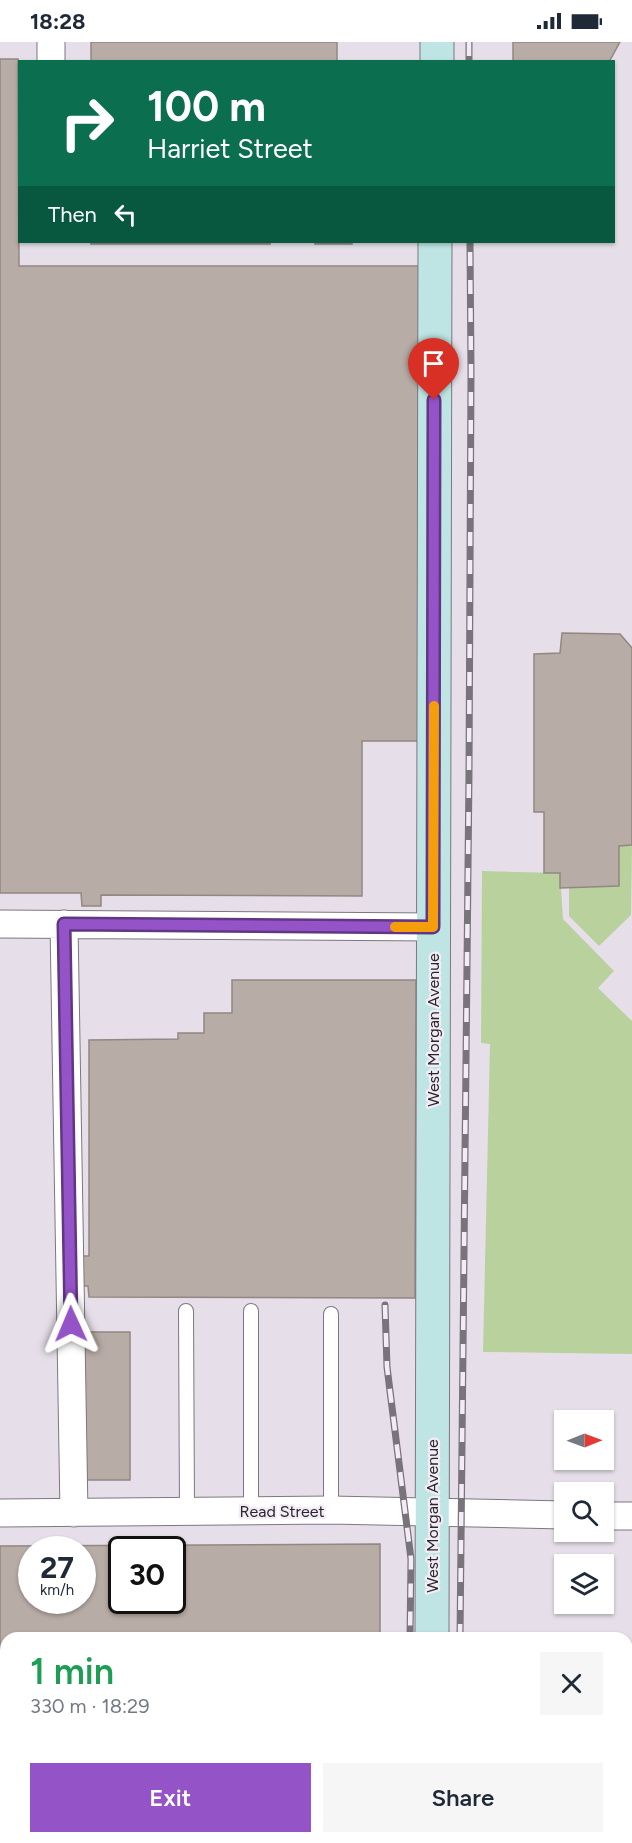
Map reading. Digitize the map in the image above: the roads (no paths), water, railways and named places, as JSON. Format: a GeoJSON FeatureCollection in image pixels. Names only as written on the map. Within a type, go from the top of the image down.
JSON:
{"type":"FeatureCollection","features":[{"type":"Feature","properties":{"kind":"street"},"geometry":{"type":"LineString","coordinates":[[51,42],[51,60]]}},
{"type":"Feature","properties":{"kind":"street"},"geometry":{"type":"LineString","coordinates":[[436,60],[437,42]]}},
{"type":"Feature","properties":{"kind":"street","name":"West Morgan Avenue"},"geometry":{"type":"LineString","coordinates":[[432,1632],[435,243]]}},
{"type":"Feature","properties":{"kind":"street"},"geometry":{"type":"LineString","coordinates":[[0,924],[433,927]]}},
{"type":"Feature","properties":{"kind":"street"},"geometry":{"type":"LineString","coordinates":[[64,924],[74,1513]]}},
{"type":"Feature","properties":{"kind":"street","name":"Read Street"},"geometry":{"type":"LineString","coordinates":[[0,1513],[330,1510],[554,1515]]}},
{"type":"Feature","properties":{"kind":"street"},"geometry":{"type":"LineString","coordinates":[[614,1516],[632,1516]]}},
{"type":"Feature","properties":{"kind":"lane"},"geometry":{"type":"LineString","coordinates":[[186,1311],[187,1512]]}},
{"type":"Feature","properties":{"kind":"lane"},"geometry":{"type":"LineString","coordinates":[[250,1511],[251,1311]]}},
{"type":"Feature","properties":{"kind":"lane"},"geometry":{"type":"LineString","coordinates":[[330,1510],[331,1314]]}},
{"type":"Feature","properties":{"kind":"railway"},"geometry":{"type":"LineString","coordinates":[[469,42],[469,60]]}},
{"type":"Feature","properties":{"kind":"railway"},"geometry":{"type":"LineString","coordinates":[[460,1632],[469,772],[470,243]]}},
{"type":"Feature","properties":{"kind":"railway"},"geometry":{"type":"LineString","coordinates":[[385,1305],[387,1367],[411,1559],[410,1632]]}}]}
